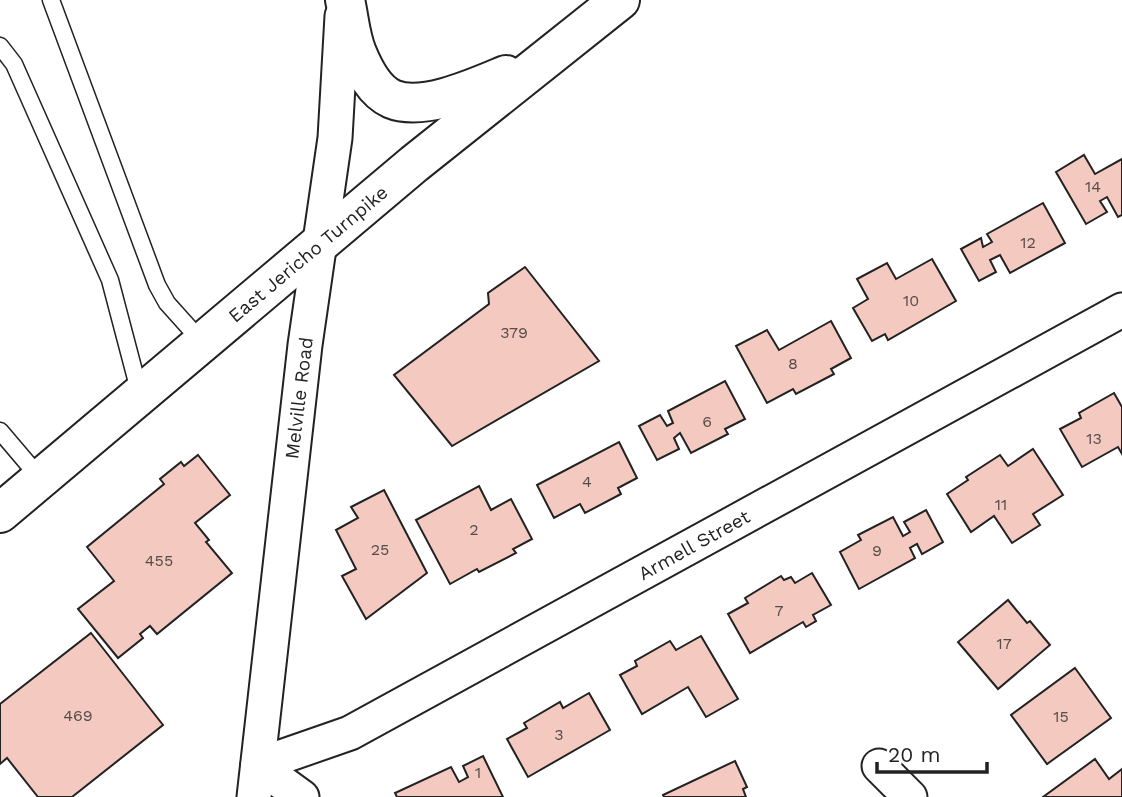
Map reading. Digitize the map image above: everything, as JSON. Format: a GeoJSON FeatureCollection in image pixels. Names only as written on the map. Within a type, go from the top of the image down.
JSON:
{"type":"FeatureCollection","features":[{"type":"Feature","properties":{"kind":"main road"},"geometry":{"type":"LineString","coordinates":[[344,0],[356,51],[368,76],[380,91],[392,99],[404,102],[427,101],[461,93],[547,58]]}},
{"type":"Feature","properties":{"kind":"main road","name":"East Jericho Turnpike"},"geometry":{"type":"LineString","coordinates":[[0,513],[414,164],[620,0]]}},
{"type":"Feature","properties":{"kind":"street","name":"Melville Road"},"geometry":{"type":"LineString","coordinates":[[256,781],[293,449],[335,138],[344,0]]}},
{"type":"Feature","properties":{"kind":"street","name":"Armell Street"},"geometry":{"type":"LineString","coordinates":[[256,781],[350,733],[1122,310]]}},
{"type":"Feature","properties":{"kind":"street"},"geometry":{"type":"LineString","coordinates":[[879,766],[910,797]]}},
{"type":"Feature","properties":{"kind":"street"},"geometry":{"type":"LineString","coordinates":[[256,781],[302,797]]}},
{"type":"Feature","properties":{"kind":"lane"},"geometry":{"type":"LineString","coordinates":[[51,0],[157,285],[167,303],[202,342]]}},
{"type":"Feature","properties":{"kind":"lane"},"geometry":{"type":"LineString","coordinates":[[0,46],[14,64],[110,280],[140,394]]}},
{"type":"Feature","properties":{"kind":"lane"},"geometry":{"type":"LineString","coordinates":[[0,431],[40,478]]}},
{"type":"Feature","properties":{"kind":"building"},"geometry":{"type":"Polygon","coordinates":[[[1084,155],[1095,174],[1122,159],[1122,215],[1118,217],[1107,197],[1100,201],[1107,212],[1086,224],[1056,172],[1084,155]]]}},
{"type":"Feature","properties":{"kind":"building"},"geometry":{"type":"Polygon","coordinates":[[[1043,203],[1065,243],[1010,273],[1000,255],[990,260],[996,272],[979,281],[961,249],[981,238],[983,247],[992,242],[987,234],[1043,203]]]}},
{"type":"Feature","properties":{"kind":"building"},"geometry":{"type":"Polygon","coordinates":[[[932,259],[956,301],[888,340],[885,334],[872,341],[853,308],[868,299],[857,279],[887,263],[896,279],[932,259]]]}},
{"type":"Feature","properties":{"kind":"building"},"geometry":{"type":"Polygon","coordinates":[[[525,267],[599,361],[452,446],[394,375],[489,304],[488,293],[525,267]]]}},
{"type":"Feature","properties":{"kind":"building"},"geometry":{"type":"Polygon","coordinates":[[[831,321],[851,358],[831,369],[834,374],[796,394],[793,389],[767,403],[736,346],[767,330],[779,350],[831,321]]]}},
{"type":"Feature","properties":{"kind":"building"},"geometry":{"type":"Polygon","coordinates":[[[725,381],[745,419],[725,429],[728,434],[691,453],[680,433],[674,438],[679,449],[657,460],[639,426],[660,415],[667,426],[673,423],[668,411],[725,381]]]}},
{"type":"Feature","properties":{"kind":"building"},"geometry":{"type":"Polygon","coordinates":[[[1114,393],[1122,407],[1122,454],[1118,447],[1082,467],[1060,429],[1081,418],[1079,413],[1114,393]]]}},
{"type":"Feature","properties":{"kind":"building"},"geometry":{"type":"Polygon","coordinates":[[[619,442],[637,478],[618,488],[621,494],[585,513],[580,504],[554,518],[537,485],[619,442]]]}},
{"type":"Feature","properties":{"kind":"building"},"geometry":{"type":"Polygon","coordinates":[[[1033,449],[1063,495],[1033,514],[1040,525],[1012,543],[994,516],[971,532],[947,494],[968,480],[966,477],[1000,455],[1008,466],[1033,449]]]}},
{"type":"Feature","properties":{"kind":"building"},"geometry":{"type":"Polygon","coordinates":[[[198,455],[230,495],[195,523],[209,540],[206,542],[232,573],[157,634],[150,626],[140,634],[143,638],[118,658],[78,609],[114,581],[87,547],[164,484],[160,479],[181,462],[184,466],[198,455]]]}},
{"type":"Feature","properties":{"kind":"building"},"geometry":{"type":"Polygon","coordinates":[[[479,486],[491,510],[511,499],[532,539],[513,549],[516,553],[450,584],[416,520],[479,486]]]}},
{"type":"Feature","properties":{"kind":"building"},"geometry":{"type":"Polygon","coordinates":[[[384,490],[427,573],[366,619],[342,576],[356,569],[336,530],[358,518],[351,507],[384,490]]]}},
{"type":"Feature","properties":{"kind":"building"},"geometry":{"type":"Polygon","coordinates":[[[926,510],[943,542],[922,554],[917,544],[910,548],[915,558],[859,589],[840,552],[861,540],[858,535],[893,517],[903,536],[910,532],[904,522],[926,510]]]}},
{"type":"Feature","properties":{"kind":"building"},"geometry":{"type":"Polygon","coordinates":[[[812,573],[831,605],[813,615],[816,621],[806,627],[803,622],[750,653],[728,614],[748,603],[745,598],[781,576],[784,580],[791,577],[795,583],[812,573]]]}},
{"type":"Feature","properties":{"kind":"building"},"geometry":{"type":"Polygon","coordinates":[[[1008,600],[1050,645],[998,689],[958,642],[1008,600]]]}},
{"type":"Feature","properties":{"kind":"building"},"geometry":{"type":"Polygon","coordinates":[[[91,633],[163,725],[72,797],[38,797],[7,758],[0,764],[0,704],[91,633]]]}},
{"type":"Feature","properties":{"kind":"building"},"geometry":{"type":"Polygon","coordinates":[[[701,636],[738,699],[706,717],[688,687],[642,714],[620,675],[637,666],[635,661],[670,641],[676,650],[701,636]]]}},
{"type":"Feature","properties":{"kind":"building"},"geometry":{"type":"Polygon","coordinates":[[[1075,668],[1111,718],[1047,764],[1011,715],[1075,668]]]}},
{"type":"Feature","properties":{"kind":"building"},"geometry":{"type":"Polygon","coordinates":[[[589,693],[610,730],[528,777],[507,739],[527,728],[524,723],[560,702],[563,708],[589,693]]]}},
{"type":"Feature","properties":{"kind":"building"},"geometry":{"type":"Polygon","coordinates":[[[483,756],[503,797],[397,797],[395,793],[451,767],[459,782],[468,777],[463,766],[483,756]]]}},
{"type":"Feature","properties":{"kind":"building"},"geometry":{"type":"Polygon","coordinates":[[[1095,759],[1109,779],[1122,769],[1122,797],[1043,797],[1095,759]]]}},
{"type":"Feature","properties":{"kind":"building"},"geometry":{"type":"Polygon","coordinates":[[[735,761],[747,787],[743,789],[746,797],[663,795],[735,761]]]}}]}
